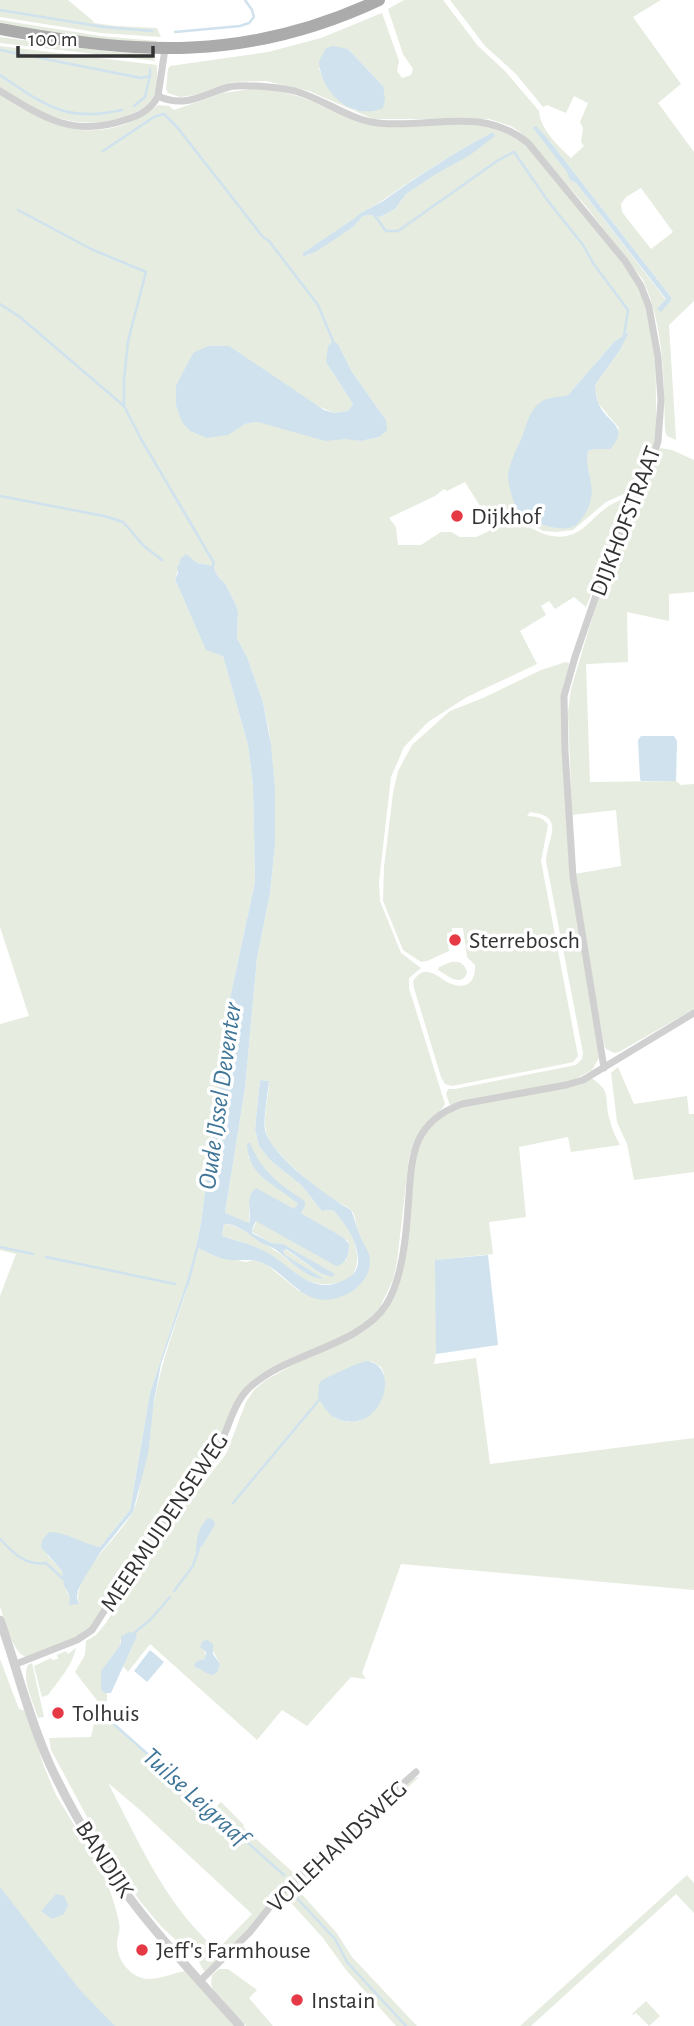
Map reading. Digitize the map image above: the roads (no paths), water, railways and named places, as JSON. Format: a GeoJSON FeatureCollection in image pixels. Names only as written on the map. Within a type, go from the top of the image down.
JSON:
{"type":"FeatureCollection","features":[{"type":"Feature","properties":{"kind":"main road"},"geometry":{"type":"LineString","coordinates":[[0,31],[114,47],[164,49],[230,46],[280,36],[332,20],[379,0]]}},
{"type":"Feature","properties":{"kind":"street"},"geometry":{"type":"LineString","coordinates":[[0,91],[53,121],[74,126],[98,127],[136,116],[150,107],[158,96],[164,49]]}},
{"type":"Feature","properties":{"kind":"street","name":"DIJKHOFSTRAAT"},"geometry":{"type":"LineString","coordinates":[[158,96],[170,102],[184,102],[231,87],[276,88],[298,92],[376,123],[477,121],[515,132],[528,143],[625,261],[641,286],[649,307],[658,357],[661,400],[658,442],[606,566],[564,696],[573,877],[604,1068]]}},
{"type":"Feature","properties":{"kind":"street","name":"MEERMUIDENSEWEG"},"geometry":{"type":"LineString","coordinates":[[16,1664],[77,1640],[92,1630],[163,1522],[213,1458],[225,1438],[238,1404],[248,1390],[292,1360],[352,1335],[378,1316],[387,1303],[401,1261],[411,1158],[420,1135],[432,1120],[448,1109],[462,1104],[583,1080],[694,1013]]}},
{"type":"Feature","properties":{"kind":"street","name":"BANDIJK"},"geometry":{"type":"LineString","coordinates":[[0,1620],[49,1763],[83,1829],[142,1914],[240,2026]]}},
{"type":"Feature","properties":{"kind":"street","name":"VOLLEHANDSWEG"},"geometry":{"type":"LineString","coordinates":[[200,1981],[250,1932],[281,1893],[416,1772]]}},
{"type":"Feature","properties":{"kind":"water"},"geometry":{"type":"Polygon","coordinates":[[[333,46],[348,49],[383,86],[383,108],[360,111],[349,107],[332,93],[325,83],[319,61],[326,48],[333,46]]]}},
{"type":"Feature","properties":{"kind":"water"},"geometry":{"type":"Polygon","coordinates":[[[536,126],[671,297],[671,301],[661,312],[657,309],[666,299],[576,183],[570,180],[567,172],[533,128],[536,126]]]}},
{"type":"Feature","properties":{"kind":"water"},"geometry":{"type":"Polygon","coordinates":[[[493,132],[495,136],[470,155],[406,194],[395,209],[380,217],[363,216],[353,227],[303,257],[303,253],[361,213],[493,132]]]}},
{"type":"Feature","properties":{"kind":"water"},"geometry":{"type":"Polygon","coordinates":[[[629,332],[620,350],[595,385],[601,409],[615,424],[618,434],[610,449],[588,451],[592,493],[586,512],[576,525],[570,528],[545,525],[528,518],[517,509],[511,494],[508,473],[530,415],[541,402],[568,395],[614,342],[629,332]]]}},
{"type":"Feature","properties":{"kind":"water"},"geometry":{"type":"Polygon","coordinates":[[[333,341],[338,344],[352,372],[386,420],[387,430],[379,437],[361,441],[325,441],[258,422],[245,424],[228,435],[207,438],[190,431],[182,422],[176,405],[176,386],[193,353],[208,346],[229,346],[324,410],[334,413],[348,411],[353,404],[326,362],[328,346],[333,341]]]}},
{"type":"Feature","properties":{"kind":"water"},"geometry":{"type":"Polygon","coordinates":[[[186,554],[197,563],[213,566],[236,605],[237,638],[247,657],[263,702],[275,787],[275,845],[270,893],[257,958],[245,1088],[225,1213],[249,1223],[249,1200],[256,1188],[294,1209],[298,1204],[258,1172],[249,1155],[247,1143],[250,1143],[260,1162],[272,1176],[305,1201],[301,1213],[344,1238],[349,1244],[349,1251],[345,1261],[336,1266],[256,1221],[252,1233],[272,1243],[283,1244],[335,1274],[332,1277],[320,1273],[286,1249],[283,1251],[285,1255],[324,1279],[303,1271],[273,1248],[235,1226],[224,1224],[222,1236],[263,1250],[313,1283],[334,1284],[356,1271],[358,1256],[354,1241],[338,1215],[333,1210],[322,1211],[301,1185],[270,1160],[259,1146],[255,1129],[260,1080],[269,1081],[265,1130],[270,1141],[302,1175],[351,1210],[369,1254],[369,1270],[364,1279],[350,1293],[340,1297],[311,1297],[265,1264],[254,1260],[222,1258],[196,1247],[229,1003],[255,882],[253,786],[248,745],[223,656],[206,650],[175,579],[178,573],[177,565],[179,566],[180,559],[186,554]]]}},
{"type":"Feature","properties":{"kind":"water"},"geometry":{"type":"Polygon","coordinates":[[[641,736],[674,736],[677,741],[676,781],[641,781],[638,740],[641,736]]]}},
{"type":"Feature","properties":{"kind":"water"},"geometry":{"type":"Polygon","coordinates":[[[488,1255],[498,1345],[436,1354],[435,1260],[488,1255]]]}},
{"type":"Feature","properties":{"kind":"water"},"geometry":{"type":"Polygon","coordinates":[[[186,1284],[188,1285],[161,1364],[148,1454],[133,1512],[86,1575],[78,1590],[79,1604],[69,1605],[70,1597],[64,1585],[62,1571],[41,1547],[42,1541],[49,1532],[100,1547],[130,1510],[150,1393],[186,1284]]]}},
{"type":"Feature","properties":{"kind":"water"},"geometry":{"type":"Polygon","coordinates":[[[367,1361],[378,1366],[383,1374],[385,1385],[376,1408],[367,1417],[355,1421],[335,1418],[318,1398],[319,1384],[322,1380],[367,1361]]]}},
{"type":"Feature","properties":{"kind":"water"},"geometry":{"type":"Polygon","coordinates":[[[208,1518],[213,1520],[215,1525],[196,1551],[199,1533],[208,1518]]]}},
{"type":"Feature","properties":{"kind":"water"},"geometry":{"type":"Polygon","coordinates":[[[130,1632],[137,1636],[111,1693],[104,1693],[101,1689],[101,1671],[121,1644],[121,1636],[130,1632]]]}},
{"type":"Feature","properties":{"kind":"water"},"geometry":{"type":"Polygon","coordinates":[[[207,1640],[213,1644],[213,1654],[220,1664],[213,1675],[194,1665],[205,1659],[206,1652],[200,1647],[203,1641],[207,1640]]]}},
{"type":"Feature","properties":{"kind":"water"},"geometry":{"type":"Polygon","coordinates":[[[150,1650],[164,1662],[147,1682],[134,1671],[150,1650]]]}},
{"type":"Feature","properties":{"kind":"water"},"geometry":{"type":"Polygon","coordinates":[[[0,1887],[80,1990],[115,2026],[0,2026],[0,1887]]]}},
{"type":"Feature","properties":{"kind":"water"},"geometry":{"type":"Polygon","coordinates":[[[56,1894],[64,1896],[68,1905],[64,1914],[52,1919],[41,1911],[56,1894]]]}},
{"type":"Feature","properties":{"kind":"waterway"},"geometry":{"type":"LineString","coordinates":[[175,32],[249,23],[254,17],[245,0]]}},
{"type":"Feature","properties":{"kind":"waterway"},"geometry":{"type":"LineString","coordinates":[[0,10],[104,27],[152,31]]}},
{"type":"Feature","properties":{"kind":"waterway"},"geometry":{"type":"LineString","coordinates":[[0,50],[141,78],[150,76],[150,69]]}},
{"type":"Feature","properties":{"kind":"waterway"},"geometry":{"type":"LineString","coordinates":[[0,75],[57,109],[86,114],[122,110]]}},
{"type":"Feature","properties":{"kind":"waterway"},"geometry":{"type":"LineString","coordinates":[[134,106],[145,97],[150,76]]}},
{"type":"Feature","properties":{"kind":"waterway"},"geometry":{"type":"LineString","coordinates":[[103,151],[154,117],[164,114],[318,305],[333,341]]}},
{"type":"Feature","properties":{"kind":"waterway"},"geometry":{"type":"LineString","coordinates":[[375,216],[386,231],[398,231],[497,161],[514,152],[628,310],[624,336]]}},
{"type":"Feature","properties":{"kind":"waterway"},"geometry":{"type":"LineString","coordinates":[[18,210],[91,249],[146,272],[128,341],[124,406],[214,563],[212,568]]}},
{"type":"Feature","properties":{"kind":"waterway"},"geometry":{"type":"LineString","coordinates":[[0,304],[20,317],[124,406]]}},
{"type":"Feature","properties":{"kind":"waterway","name":"Oude IJssel Deventer"},"geometry":{"type":"LineString","coordinates":[[0,496],[123,522],[144,546],[162,560]]}},
{"type":"Feature","properties":{"kind":"waterway","name":"Oude IJssel Deventer"},"geometry":{"type":"LineString","coordinates":[[187,1286],[198,1245]]}},
{"type":"Feature","properties":{"kind":"waterway"},"geometry":{"type":"LineString","coordinates":[[0,1247],[33,1254]]}},
{"type":"Feature","properties":{"kind":"waterway"},"geometry":{"type":"LineString","coordinates":[[46,1257],[175,1284]]}},
{"type":"Feature","properties":{"kind":"waterway"},"geometry":{"type":"LineString","coordinates":[[233,1503],[319,1400]]}},
{"type":"Feature","properties":{"kind":"waterway"},"geometry":{"type":"LineString","coordinates":[[0,1539],[20,1557],[32,1562],[46,1563],[63,1579]]}},
{"type":"Feature","properties":{"kind":"waterway"},"geometry":{"type":"LineString","coordinates":[[174,1591],[193,1566],[199,1548]]}},
{"type":"Feature","properties":{"kind":"waterway"},"geometry":{"type":"LineString","coordinates":[[133,1634],[150,1620],[170,1597]]}},
{"type":"Feature","properties":{"kind":"waterway","name":"Tuilse Leigraaf"},"geometry":{"type":"LineString","coordinates":[[107,1718],[284,1875]]}},
{"type":"Feature","properties":{"kind":"waterway","name":"Tuilse Leigraaf"},"geometry":{"type":"LineString","coordinates":[[292,1893],[335,1939],[347,1962],[406,2026]]}},
{"type":"Feature","properties":{"kind":"place","name":"Dijkhof"},"geometry":{"type":"Point","coordinates":[457,516]}},
{"type":"Feature","properties":{"kind":"place","name":"Sterrebosch"},"geometry":{"type":"Point","coordinates":[455,940]}},
{"type":"Feature","properties":{"kind":"place","name":"Tolhuis"},"geometry":{"type":"Point","coordinates":[58,1713]}},
{"type":"Feature","properties":{"kind":"place","name":"Jeff's Farmhouse"},"geometry":{"type":"Point","coordinates":[142,1950]}},
{"type":"Feature","properties":{"kind":"place","name":"Instain"},"geometry":{"type":"Point","coordinates":[297,2000]}}]}
